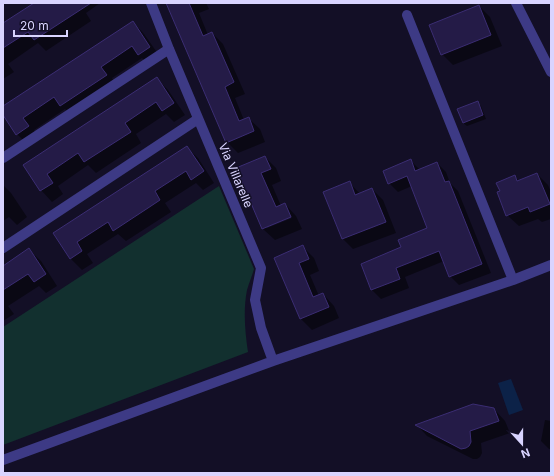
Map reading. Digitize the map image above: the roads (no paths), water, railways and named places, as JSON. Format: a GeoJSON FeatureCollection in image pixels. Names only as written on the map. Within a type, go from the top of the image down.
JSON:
{"type":"FeatureCollection","features":[{"type":"Feature","properties":{"kind":"street","name":"Via Villarelle"},"geometry":{"type":"LineString","coordinates":[[151,3],[261,268],[255,300],[261,328],[272,362]]}},
{"type":"Feature","properties":{"kind":"street"},"geometry":{"type":"LineString","coordinates":[[516,3],[551,72]]}},
{"type":"Feature","properties":{"kind":"street"},"geometry":{"type":"LineString","coordinates":[[407,15],[513,280]]}},
{"type":"Feature","properties":{"kind":"street"},"geometry":{"type":"LineString","coordinates":[[3,158],[169,49]]}},
{"type":"Feature","properties":{"kind":"street"},"geometry":{"type":"LineString","coordinates":[[3,248],[198,119]]}},
{"type":"Feature","properties":{"kind":"street"},"geometry":{"type":"LineString","coordinates":[[3,460],[272,362],[513,280],[551,265]]}},
{"type":"Feature","properties":{"kind":"water"},"geometry":{"type":"Polygon","coordinates":[[[511,379],[523,410],[509,415],[498,383],[511,379]]]}}]}
